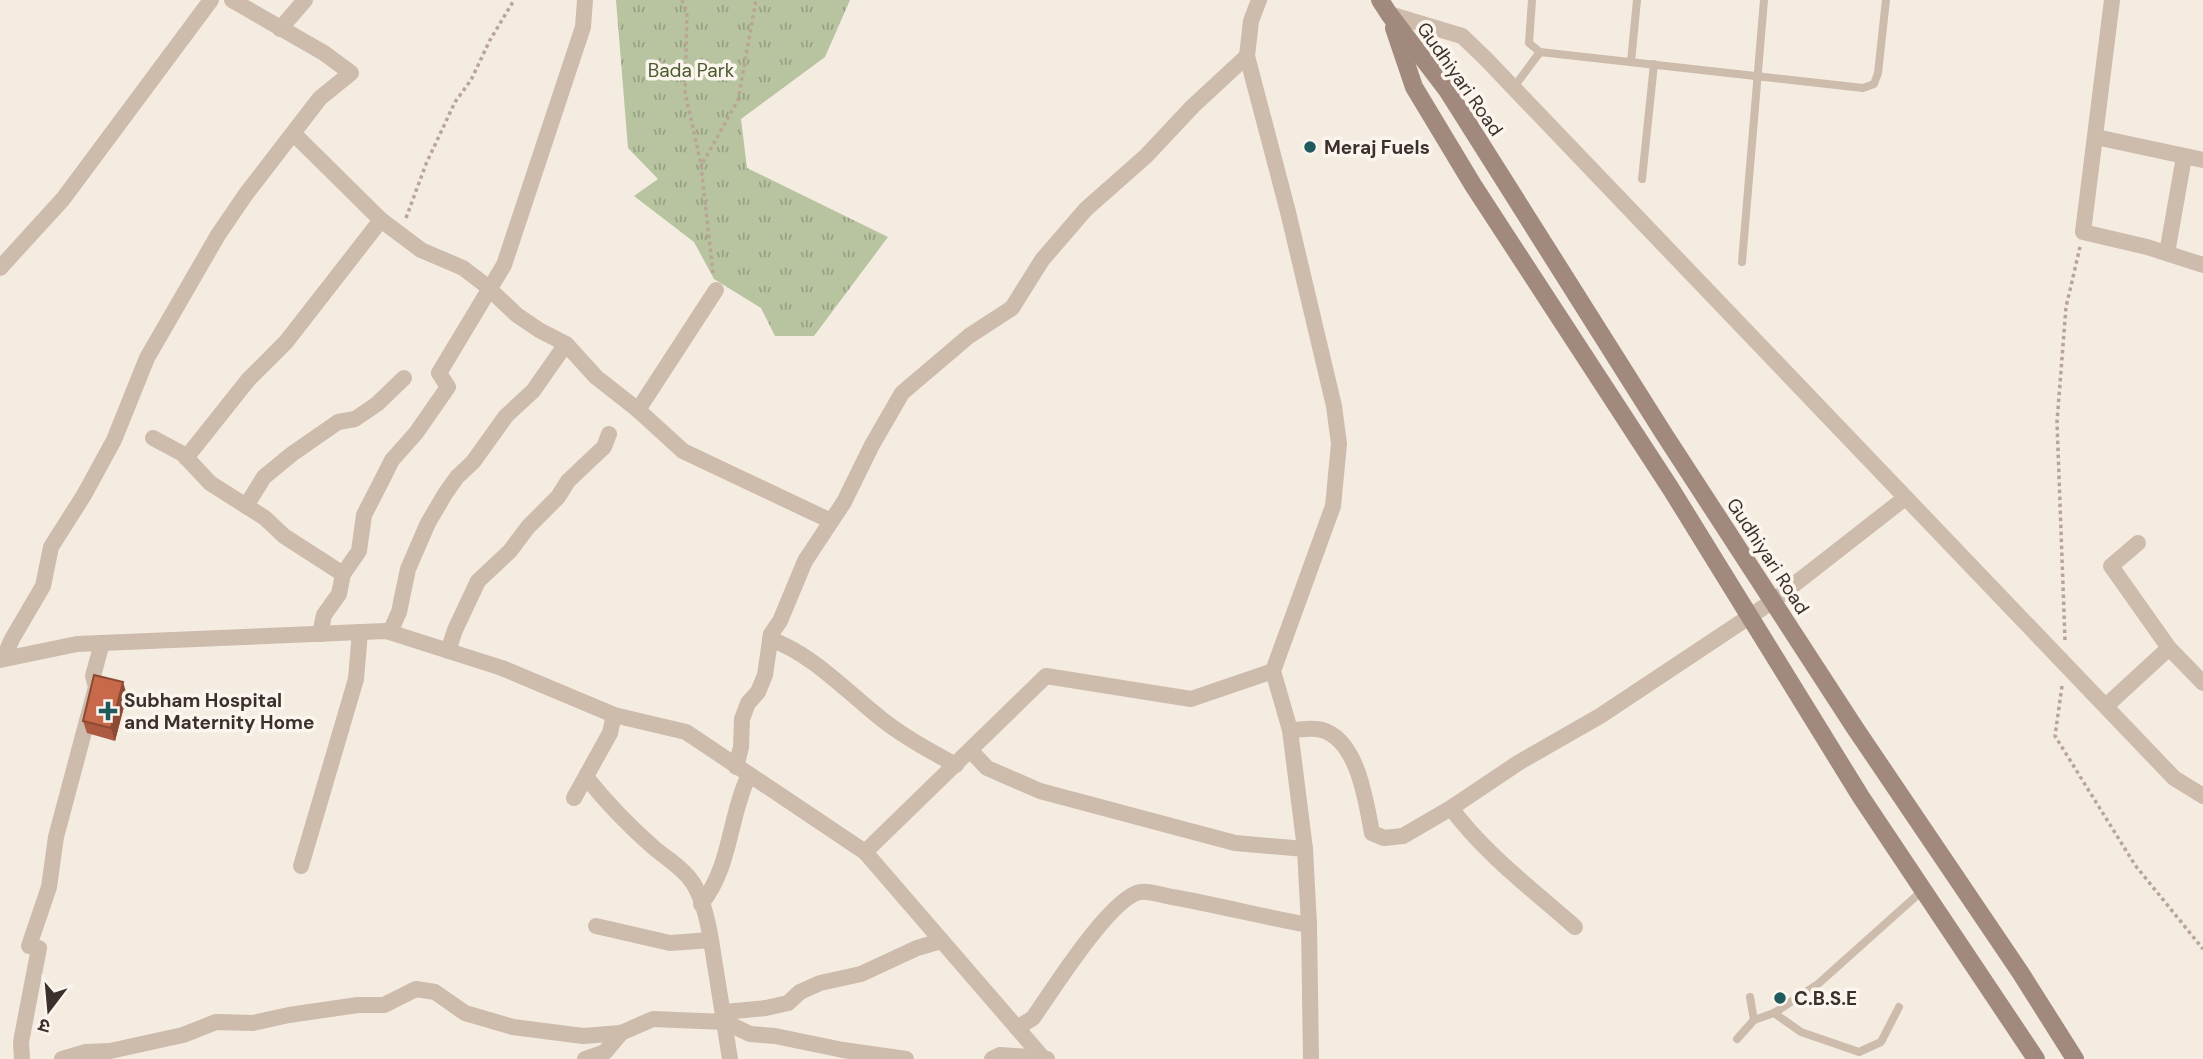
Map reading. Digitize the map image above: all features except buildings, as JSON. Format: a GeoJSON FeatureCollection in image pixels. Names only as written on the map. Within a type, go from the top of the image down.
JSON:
{"type":"FeatureCollection","features":[{"type":"Feature","properties":{"kind":"street"},"geometry":{"type":"LineString","coordinates":[[0,268],[63,200],[211,0]]}},
{"type":"Feature","properties":{"kind":"street"},"geometry":{"type":"LineString","coordinates":[[2,660],[43,586],[51,547],[114,440],[147,358],[218,236],[246,194],[320,98],[351,73],[324,53],[232,0]]}},
{"type":"Feature","properties":{"kind":"street"},"geometry":{"type":"LineString","coordinates":[[280,29],[305,0]]}},
{"type":"Feature","properties":{"kind":"street"},"geometry":{"type":"LineString","coordinates":[[320,634],[324,615],[339,594],[343,574],[359,551],[364,515],[392,460],[416,433],[448,387],[439,373],[504,265],[583,27],[585,0]]}},
{"type":"Feature","properties":{"kind":"street"},"geometry":{"type":"LineString","coordinates":[[1259,0],[1251,21],[1247,56],[1288,212],[1334,406],[1339,443],[1334,506],[1273,671],[1290,730],[1305,849],[1311,1059]]}},
{"type":"Feature","properties":{"kind":"street"},"geometry":{"type":"LineString","coordinates":[[2112,0],[2083,232],[2203,265]]}},
{"type":"Feature","properties":{"kind":"street"},"geometry":{"type":"LineString","coordinates":[[1385,7],[1462,36],[1514,87],[2174,778],[2203,796]]}},
{"type":"Feature","properties":{"kind":"street","name":"Gudhiyari Road"},"geometry":{"type":"LineString","coordinates":[[1385,7],[1447,90],[1862,739],[2020,972],[2075,1059]]}},
{"type":"Feature","properties":{"kind":"street","name":"Gudhiyari Road"},"geometry":{"type":"LineString","coordinates":[[1385,7],[1414,87],[1472,185],[1664,477],[1861,797],[2036,1059]]}},
{"type":"Feature","properties":{"kind":"street"},"geometry":{"type":"LineString","coordinates":[[701,904],[717,877],[730,838],[740,793],[742,719],[765,675],[770,639],[785,612],[805,561],[844,502],[872,444],[902,393],[969,336],[1012,308],[1042,260],[1086,209],[1146,156],[1193,106],[1247,56]]}},
{"type":"Feature","properties":{"kind":"street"},"geometry":{"type":"LineString","coordinates":[[294,134],[381,220],[421,250],[463,268],[517,315],[565,344],[596,377],[683,451],[831,520]]}},
{"type":"Feature","properties":{"kind":"street"},"geometry":{"type":"LineString","coordinates":[[2096,137],[2203,160]]}},
{"type":"Feature","properties":{"kind":"street"},"geometry":{"type":"LineString","coordinates":[[2167,253],[2185,157]]}},
{"type":"Feature","properties":{"kind":"street"},"geometry":{"type":"LineString","coordinates":[[186,458],[248,380],[286,342],[381,220]]}},
{"type":"Feature","properties":{"kind":"street"},"geometry":{"type":"LineString","coordinates":[[638,410],[716,290]]}},
{"type":"Feature","properties":{"kind":"street"},"geometry":{"type":"LineString","coordinates":[[390,632],[399,612],[408,569],[428,523],[445,494],[457,477],[473,462],[506,416],[533,391],[565,344]]}},
{"type":"Feature","properties":{"kind":"street"},"geometry":{"type":"LineString","coordinates":[[246,506],[264,477],[292,454],[338,422],[355,419],[377,404],[404,378]]}},
{"type":"Feature","properties":{"kind":"street"},"geometry":{"type":"LineString","coordinates":[[448,651],[478,581],[510,551],[528,527],[558,497],[568,481],[604,447],[609,434]]}},
{"type":"Feature","properties":{"kind":"street"},"geometry":{"type":"LineString","coordinates":[[153,438],[183,454],[210,483],[265,518],[284,536],[343,574]]}},
{"type":"Feature","properties":{"kind":"street"},"geometry":{"type":"LineString","coordinates":[[1290,730],[1319,729],[1331,733],[1345,746],[1365,799],[1372,833],[1384,838],[1403,836],[1518,763],[1600,716],[1773,601],[1905,498]]}},
{"type":"Feature","properties":{"kind":"street"},"geometry":{"type":"LineString","coordinates":[[2138,543],[2111,566],[2169,648],[2203,683]]}},
{"type":"Feature","properties":{"kind":"street"},"geometry":{"type":"LineString","coordinates":[[301,866],[356,679],[360,632]]}},
{"type":"Feature","properties":{"kind":"street"},"geometry":{"type":"LineString","coordinates":[[2,660],[76,644],[390,632],[502,668],[614,715],[686,732],[865,852],[1045,1058]]}},
{"type":"Feature","properties":{"kind":"street"},"geometry":{"type":"LineString","coordinates":[[770,639],[782,643],[823,668],[874,714],[956,765]]}},
{"type":"Feature","properties":{"kind":"street"},"geometry":{"type":"LineString","coordinates":[[22,1059],[21,1042],[39,948],[29,946],[49,887],[56,837],[96,687],[93,676],[102,643]]}},
{"type":"Feature","properties":{"kind":"street"},"geometry":{"type":"LineString","coordinates":[[2105,706],[2169,648]]}},
{"type":"Feature","properties":{"kind":"street"},"geometry":{"type":"LineString","coordinates":[[865,852],[1046,676],[1191,699],[1273,671]]}},
{"type":"Feature","properties":{"kind":"street"},"geometry":{"type":"LineString","coordinates":[[574,798],[610,733],[614,715]]}},
{"type":"Feature","properties":{"kind":"street"},"geometry":{"type":"LineString","coordinates":[[971,751],[987,768],[1040,791],[1235,843],[1305,849]]}},
{"type":"Feature","properties":{"kind":"street"},"geometry":{"type":"LineString","coordinates":[[586,777],[617,813],[653,847],[677,865],[694,884],[712,940],[730,1059]]}},
{"type":"Feature","properties":{"kind":"street"},"geometry":{"type":"LineString","coordinates":[[1451,808],[1498,861],[1574,927]]}},
{"type":"Feature","properties":{"kind":"street"},"geometry":{"type":"LineString","coordinates":[[1017,1028],[1033,1018],[1100,926],[1122,902],[1141,892],[1220,905],[1309,925]]}},
{"type":"Feature","properties":{"kind":"street"},"geometry":{"type":"LineString","coordinates":[[596,926],[670,943],[712,940]]}},
{"type":"Feature","properties":{"kind":"street"},"geometry":{"type":"LineString","coordinates":[[62,1059],[183,1035],[216,1022],[253,1023],[358,1005],[384,1005],[416,989],[435,992],[465,1013],[513,1027],[583,1036],[621,1033],[653,1018],[724,1017],[788,1003],[800,992],[820,983],[861,974],[917,948],[941,941]]}},
{"type":"Feature","properties":{"kind":"street"},"geometry":{"type":"LineString","coordinates":[[724,1017],[750,1034],[775,1035],[843,1050],[906,1059]]}},
{"type":"Feature","properties":{"kind":"street"},"geometry":{"type":"LineString","coordinates":[[585,1059],[605,1052],[621,1033]]}},
{"type":"Feature","properties":{"kind":"street"},"geometry":{"type":"LineString","coordinates":[[992,1059],[1000,1055],[1045,1058]]}},
{"type":"Feature","properties":{"kind":"lane"},"geometry":{"type":"LineString","coordinates":[[1532,0],[1529,43],[1540,52],[1863,88],[1874,84],[1878,73],[1886,0]]}},
{"type":"Feature","properties":{"kind":"lane"},"geometry":{"type":"LineString","coordinates":[[1631,62],[1637,0]]}},
{"type":"Feature","properties":{"kind":"lane"},"geometry":{"type":"LineString","coordinates":[[1742,262],[1764,0]]}},
{"type":"Feature","properties":{"kind":"lane"},"geometry":{"type":"LineString","coordinates":[[1514,87],[1540,52]]}},
{"type":"Feature","properties":{"kind":"lane"},"geometry":{"type":"LineString","coordinates":[[1642,178],[1654,64]]}},
{"type":"Feature","properties":{"kind":"lane"},"geometry":{"type":"LineString","coordinates":[[1737,1040],[1754,1020],[1774,1013],[1818,984],[1923,890]]}},
{"type":"Feature","properties":{"kind":"lane"},"geometry":{"type":"LineString","coordinates":[[1750,997],[1754,1020]]}},
{"type":"Feature","properties":{"kind":"lane"},"geometry":{"type":"LineString","coordinates":[[1774,1013],[1801,1032],[1859,1052],[1881,1042],[1899,1007]]}},
{"type":"Feature","properties":{"kind":"path"},"geometry":{"type":"LineString","coordinates":[[400,233],[426,164],[455,102],[471,80],[490,40],[514,0]]}},
{"type":"Feature","properties":{"kind":"path"},"geometry":{"type":"LineString","coordinates":[[682,0],[687,15],[685,92],[701,166],[716,290]]}},
{"type":"Feature","properties":{"kind":"path"},"geometry":{"type":"LineString","coordinates":[[701,166],[738,100],[756,0]]}},
{"type":"Feature","properties":{"kind":"path"},"geometry":{"type":"LineString","coordinates":[[2083,232],[2066,307],[2057,422],[2066,665],[2055,736],[2135,865],[2203,949]]}},
{"type":"Feature","properties":{"kind":"green space","name":"Bada Park"},"geometry":{"type":"Polygon","coordinates":[[[616,0],[850,0],[825,57],[741,119],[747,168],[888,237],[814,336],[775,336],[761,308],[714,279],[694,242],[634,196],[658,179],[628,148],[616,0]]]}},
{"type":"Feature","properties":{"kind":"place","name":"Meraj Fuels"},"geometry":{"type":"Point","coordinates":[1310,147]}},
{"type":"Feature","properties":{"kind":"place","name":"Subham Hospital and Maternity Home"},"geometry":{"type":"Point","coordinates":[108,711]}},
{"type":"Feature","properties":{"kind":"place","name":"C.B.S.E"},"geometry":{"type":"Point","coordinates":[1780,998]}}]}
